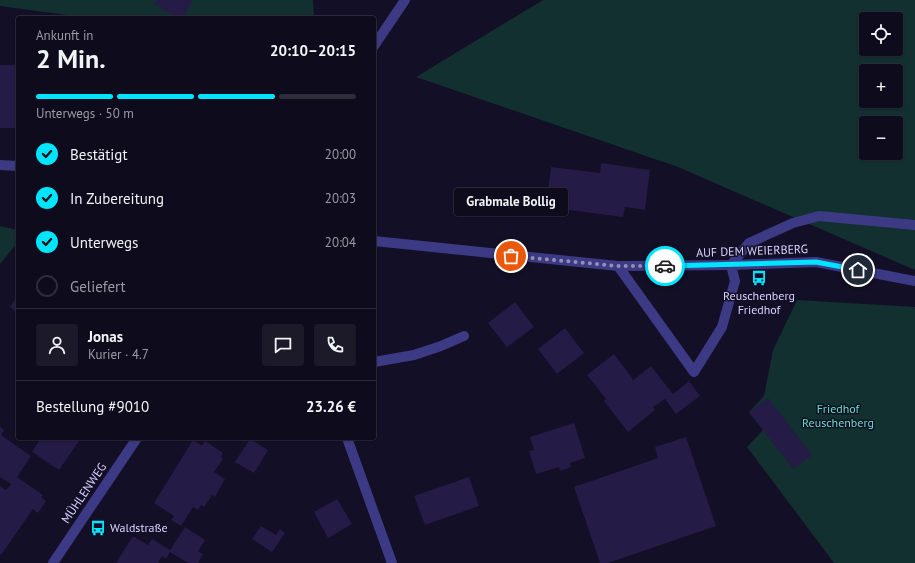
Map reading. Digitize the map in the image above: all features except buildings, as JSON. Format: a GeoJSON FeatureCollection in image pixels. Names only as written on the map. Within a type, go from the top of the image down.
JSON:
{"type":"FeatureCollection","features":[{"type":"Feature","properties":{"kind":"street"},"geometry":{"type":"LineString","coordinates":[[376,43],[405,0]]}},
{"type":"Feature","properties":{"kind":"street"},"geometry":{"type":"LineString","coordinates":[[0,165],[16,166]]}},
{"type":"Feature","properties":{"kind":"street"},"geometry":{"type":"LineString","coordinates":[[618,266],[694,372],[722,327],[735,281],[732,265],[748,243],[793,223],[819,216],[915,225]]}},
{"type":"Feature","properties":{"kind":"street","name":"AUF DEM WEIERBERG"},"geometry":{"type":"LineString","coordinates":[[376,242],[618,266],[732,265],[816,262],[915,281]]}},
{"type":"Feature","properties":{"kind":"street"},"geometry":{"type":"LineString","coordinates":[[376,362],[414,355],[464,336]]}},
{"type":"Feature","properties":{"kind":"street","name":"MÜHLENWEG"},"geometry":{"type":"LineString","coordinates":[[53,563],[136,440]]}},
{"type":"Feature","properties":{"kind":"street"},"geometry":{"type":"LineString","coordinates":[[348,440],[392,563]]}},
{"type":"Feature","properties":{"kind":"green space"},"geometry":{"type":"Polygon","coordinates":[[[0,0],[313,0],[314,16],[74,16],[0,6],[0,0]]]}},
{"type":"Feature","properties":{"kind":"green space"},"geometry":{"type":"Polygon","coordinates":[[[543,0],[915,0],[915,270],[678,167],[416,77],[543,0]]]}},
{"type":"Feature","properties":{"kind":"green space"},"geometry":{"type":"Polygon","coordinates":[[[0,226],[16,230],[16,244],[0,264],[0,226]]]}},
{"type":"Feature","properties":{"kind":"green space","name":"Friedhof Reuschenberg"},"geometry":{"type":"Polygon","coordinates":[[[797,300],[915,307],[915,563],[834,563],[747,447],[763,430],[749,412],[764,396],[773,350],[797,300]]]}},
{"type":"Feature","properties":{"kind":"way so far"},"geometry":{"type":"LineString","coordinates":[[511,256],[618,266],[665,266]]}},
{"type":"Feature","properties":{"kind":"place","name":"Grabmale Bollig"},"geometry":{"type":"Point","coordinates":[511,256]}},
{"type":"Feature","properties":{"kind":"place","name":"Reuschenberg Friedhof"},"geometry":{"type":"Point","coordinates":[759,278]}},
{"type":"Feature","properties":{"kind":"place","name":"Waldstraße"},"geometry":{"type":"Point","coordinates":[98,528]}},
{"type":"Feature","properties":{"kind":"route"},"geometry":{"type":"LineString","coordinates":[[665,266],[816,262],[858,270]]}}]}
